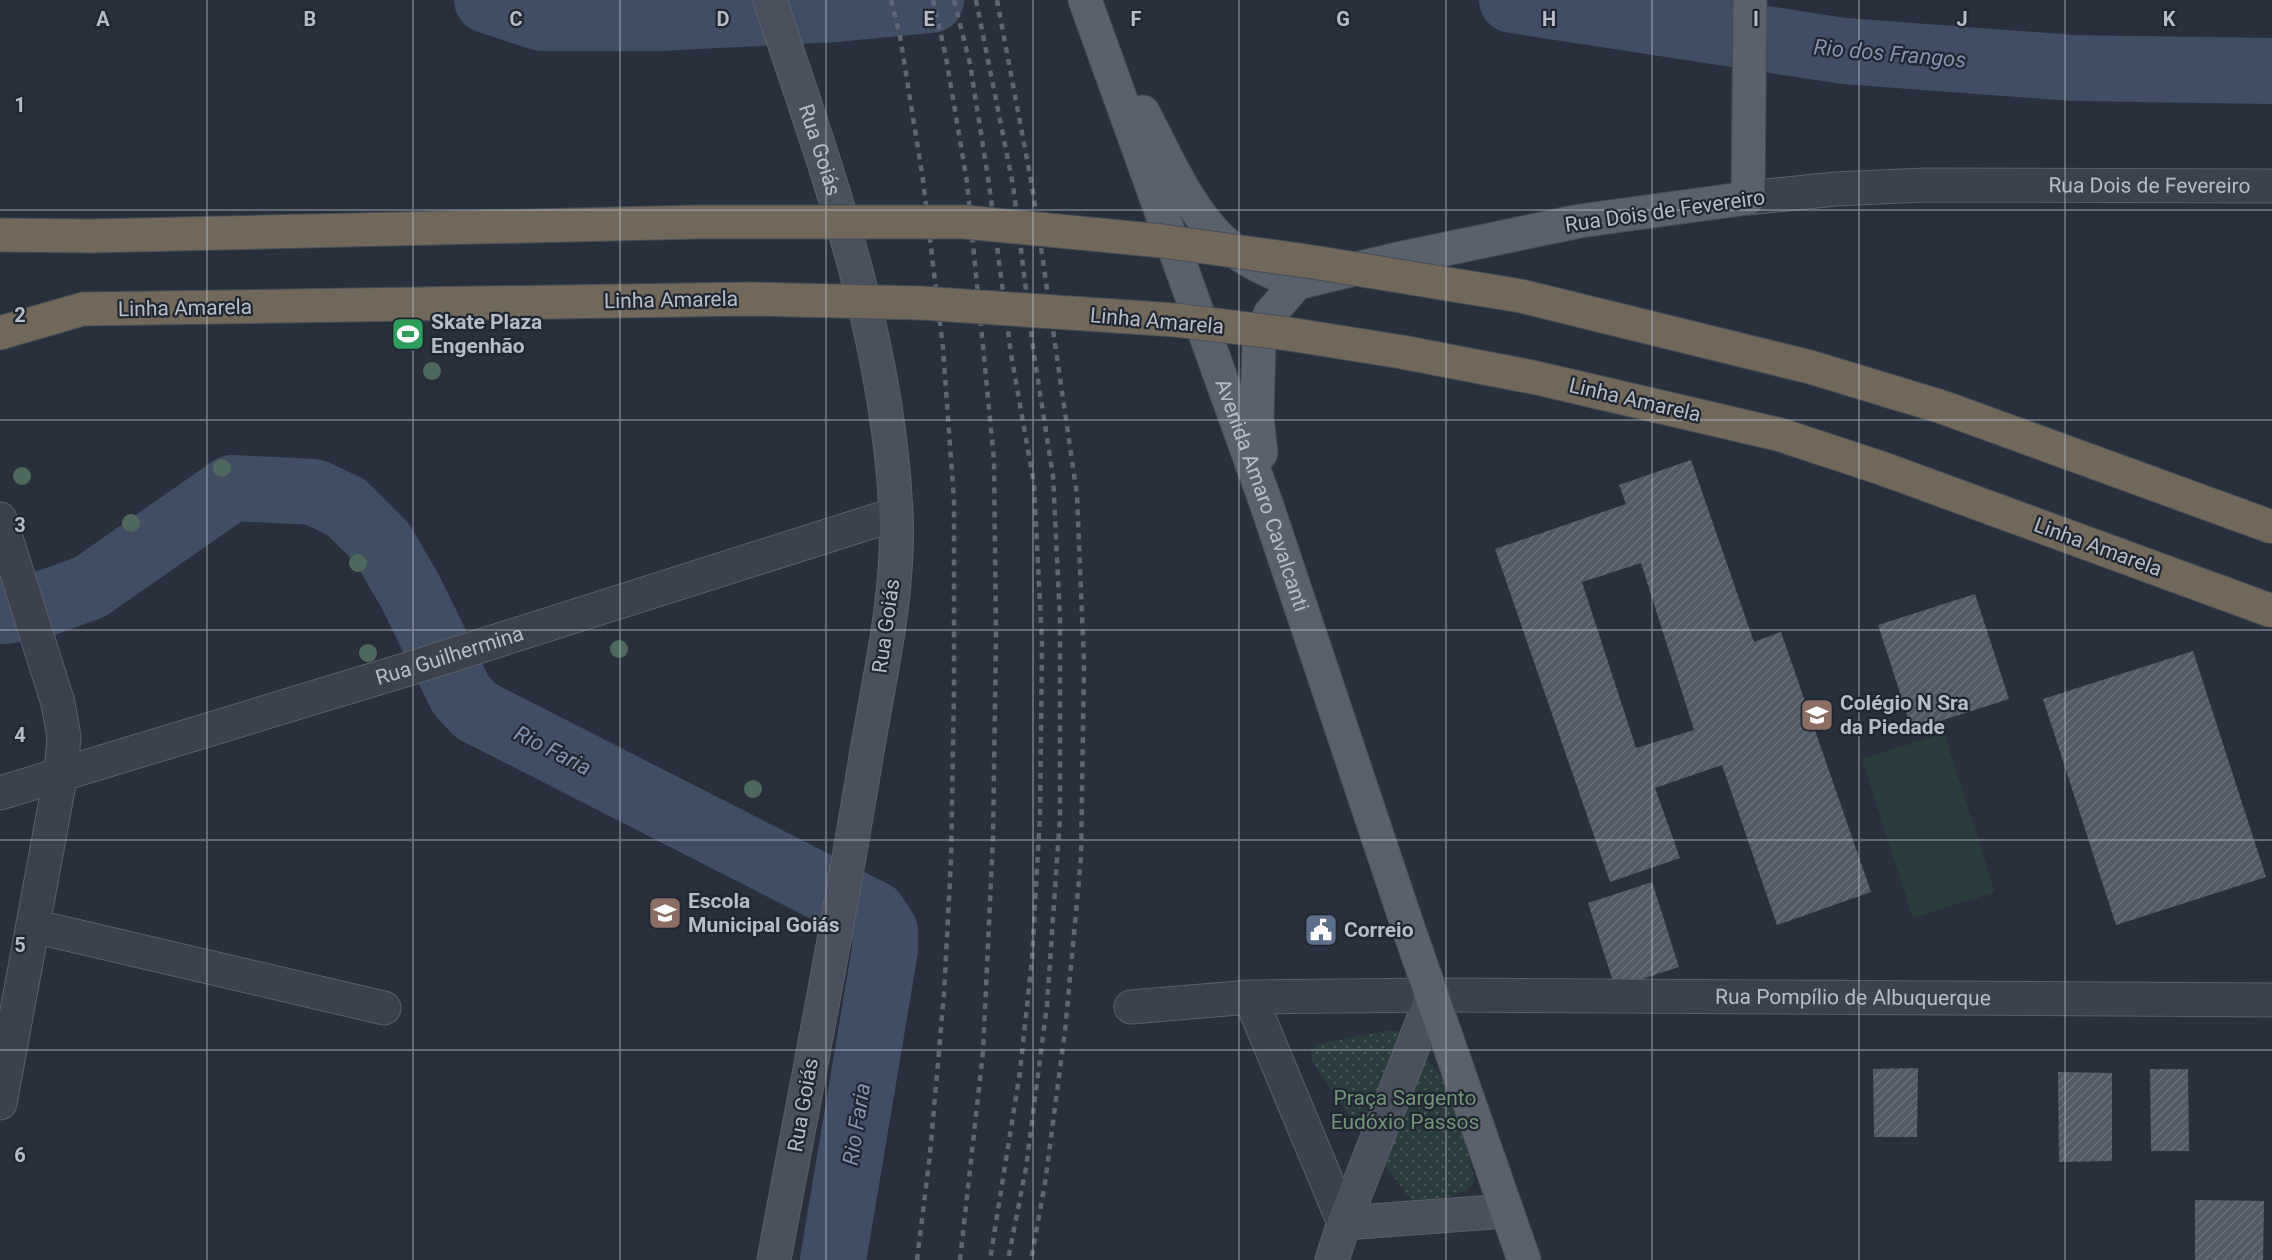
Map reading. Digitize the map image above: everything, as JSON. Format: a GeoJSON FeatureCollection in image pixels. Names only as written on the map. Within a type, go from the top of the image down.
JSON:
{"type":"FeatureCollection","features":[{"type":"Feature","properties":{"kind":"highway"},"geometry":{"type":"LineString","coordinates":[[0,235],[91,236],[698,222],[965,222],[1162,241],[1521,296],[1810,367],[1942,407],[2272,527]]}},
{"type":"Feature","properties":{"kind":"highway","name":"Linha Amarela"},"geometry":{"type":"LineString","coordinates":[[0,310],[763,300],[967,306],[1174,320],[1289,334],[1402,352],[1537,378],[1781,435],[1881,468],[2272,611]]}},
{"type":"Feature","properties":{"kind":"highway"},"geometry":{"type":"LineString","coordinates":[[0,333],[83,309]]}},
{"type":"Feature","properties":{"kind":"main road","name":"Rua Goiás"},"geometry":{"type":"LineString","coordinates":[[770,0],[853,254],[874,335],[886,405],[896,514],[896,554],[888,624],[855,824],[774,1260]]}},
{"type":"Feature","properties":{"kind":"main road"},"geometry":{"type":"LineString","coordinates":[[1748,198],[1750,0]]}},
{"type":"Feature","properties":{"kind":"main road"},"geometry":{"type":"LineString","coordinates":[[1087,7],[1191,201],[1212,231],[1234,250],[1269,272],[1297,283],[1270,314],[1259,342],[1257,418],[1266,503]]}},
{"type":"Feature","properties":{"kind":"main road","name":"Avenida Amaro Cavalcanti"},"geometry":{"type":"LineString","coordinates":[[1087,7],[1266,503],[1409,930],[1524,1260]]}},
{"type":"Feature","properties":{"kind":"main road","name":"Rua Dois de Fevereiro"},"geometry":{"type":"LineString","coordinates":[[1297,283],[1393,260],[1580,221],[1748,198]]}},
{"type":"Feature","properties":{"kind":"main road"},"geometry":{"type":"LineString","coordinates":[[1332,1260],[1344,1223],[1433,995]]}},
{"type":"Feature","properties":{"kind":"main road"},"geometry":{"type":"LineString","coordinates":[[1344,1223],[1507,1211]]}},
{"type":"Feature","properties":{"kind":"street","name":"Rua Dois de Fevereiro"},"geometry":{"type":"LineString","coordinates":[[1748,198],[1835,189],[1925,185],[2272,186]]}},
{"type":"Feature","properties":{"kind":"street","name":"Rua Guilhermina"},"geometry":{"type":"LineString","coordinates":[[0,793],[486,645],[896,514]]}},
{"type":"Feature","properties":{"kind":"street"},"geometry":{"type":"LineString","coordinates":[[0,519],[58,703],[64,737],[61,773],[0,1102]]}},
{"type":"Feature","properties":{"kind":"street"},"geometry":{"type":"LineString","coordinates":[[33,927],[384,1008]]}},
{"type":"Feature","properties":{"kind":"street"},"geometry":{"type":"LineString","coordinates":[[1131,1007],[1250,997],[1433,995]]}},
{"type":"Feature","properties":{"kind":"street","name":"Rua Pompílio de Albuquerque"},"geometry":{"type":"LineString","coordinates":[[1433,995],[2272,1000]]}},
{"type":"Feature","properties":{"kind":"street"},"geometry":{"type":"LineString","coordinates":[[1250,997],[1344,1223]]}},
{"type":"Feature","properties":{"kind":"green space"},"geometry":{"type":"Polygon","coordinates":[[[1944,733],[1995,892],[1913,918],[1862,759],[1944,733]]]}},
{"type":"Feature","properties":{"kind":"green space","name":"Praça Sargento Eudóxio Passos"},"geometry":{"type":"Polygon","coordinates":[[[1390,1030],[1403,1032],[1445,1080],[1452,1093],[1475,1181],[1466,1191],[1423,1205],[1411,1199],[1373,1151],[1312,1061],[1311,1050],[1318,1044],[1390,1030]]]}},
{"type":"Feature","properties":{"kind":"building"},"geometry":{"type":"Polygon","coordinates":[[[1691,460],[1754,642],[1781,632],[1871,892],[1777,925],[1722,765],[1655,788],[1680,858],[1610,882],[1495,549],[1626,504],[1619,485],[1691,460]],[[1641,563],[1582,582],[1636,748],[1694,730],[1641,563]]]}},
{"type":"Feature","properties":{"kind":"building"},"geometry":{"type":"Polygon","coordinates":[[[1975,594],[2009,699],[1912,730],[1878,625],[1975,594]]]}},
{"type":"Feature","properties":{"kind":"building"},"geometry":{"type":"Polygon","coordinates":[[[2193,651],[2266,877],[2116,925],[2043,699],[2193,651]]]}},
{"type":"Feature","properties":{"kind":"building"},"geometry":{"type":"Polygon","coordinates":[[[1652,882],[1679,967],[1615,988],[1588,903],[1652,882]]]}},
{"type":"Feature","properties":{"kind":"building"},"geometry":{"type":"Polygon","coordinates":[[[1918,1068],[1917,1137],[1874,1137],[1873,1069],[1918,1068]]]}},
{"type":"Feature","properties":{"kind":"building"},"geometry":{"type":"Polygon","coordinates":[[[2150,1069],[2188,1069],[2189,1151],[2151,1151],[2150,1069]]]}},
{"type":"Feature","properties":{"kind":"building"},"geometry":{"type":"Polygon","coordinates":[[[2058,1072],[2112,1073],[2112,1161],[2059,1162],[2058,1072]]]}},
{"type":"Feature","properties":{"kind":"building"},"geometry":{"type":"Polygon","coordinates":[[[2195,1200],[2264,1201],[2263,1260],[2195,1260],[2195,1200]]]}},
{"type":"Feature","properties":{"kind":"waterway","name":"Rio dos Frangos"},"geometry":{"type":"LineString","coordinates":[[487,0],[541,18],[658,18],[836,9],[931,0]]}},
{"type":"Feature","properties":{"kind":"waterway","name":"Rio dos Frangos"},"geometry":{"type":"LineString","coordinates":[[1512,0],[1844,51],[2073,68],[2272,71]]}},
{"type":"Feature","properties":{"kind":"waterway","name":"Rio Faria"},"geometry":{"type":"LineString","coordinates":[[0,610],[38,606],[90,587],[232,488],[314,492],[346,507],[382,543],[410,591],[461,695],[476,711],[874,914],[885,931],[885,950],[833,1260]]}},
{"type":"Feature","properties":{"kind":"railway"},"geometry":{"type":"LineString","coordinates":[[891,0],[900,36],[923,180],[943,348],[954,501],[951,860],[944,994],[930,1154],[917,1260]]}},
{"type":"Feature","properties":{"kind":"railway"},"geometry":{"type":"LineString","coordinates":[[933,0],[946,57],[967,182],[994,460],[996,637],[993,837],[983,1052],[960,1260]]}},
{"type":"Feature","properties":{"kind":"railway"},"geometry":{"type":"LineString","coordinates":[[954,0],[970,64],[989,184],[1011,354],[1034,484],[1042,643],[1040,816],[1032,959],[1020,1072],[990,1260]]}},
{"type":"Feature","properties":{"kind":"railway"},"geometry":{"type":"LineString","coordinates":[[976,0],[1013,185],[1034,355],[1053,476],[1060,620],[1060,817],[1047,1005],[1026,1168],[1008,1260]]}},
{"type":"Feature","properties":{"kind":"railway"},"geometry":{"type":"LineString","coordinates":[[997,0],[1032,186],[1077,495],[1084,663],[1081,858],[1065,1031],[1045,1183],[1031,1260]]}},
{"type":"Feature","properties":{"kind":"place","name":"Skate Plaza Engenhão"},"geometry":{"type":"Point","coordinates":[408,334]}},
{"type":"Feature","properties":{"kind":"place","name":"Colégio N Sra da Piedade"},"geometry":{"type":"Point","coordinates":[1817,715]}},
{"type":"Feature","properties":{"kind":"place","name":"Escola Municipal Goiás"},"geometry":{"type":"Point","coordinates":[665,913]}},
{"type":"Feature","properties":{"kind":"place","name":"Correio"},"geometry":{"type":"Point","coordinates":[1321,930]}}]}
